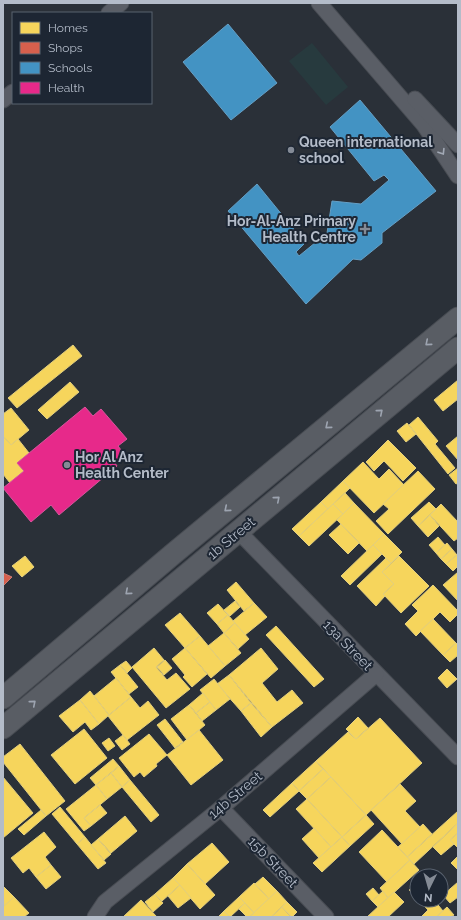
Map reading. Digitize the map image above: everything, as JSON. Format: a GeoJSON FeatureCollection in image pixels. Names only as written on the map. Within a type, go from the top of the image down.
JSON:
{"type":"FeatureCollection","features":[{"type":"Feature","properties":{"kind":"street"},"geometry":{"type":"LineString","coordinates":[[110,12],[121,3]]}},
{"type":"Feature","properties":{"kind":"street"},"geometry":{"type":"LineString","coordinates":[[319,3],[412,110],[458,176]]}},
{"type":"Feature","properties":{"kind":"street"},"geometry":{"type":"LineString","coordinates":[[332,3],[458,145]]}},
{"type":"Feature","properties":{"kind":"street"},"geometry":{"type":"LineString","coordinates":[[3,100],[12,93]]}},
{"type":"Feature","properties":{"kind":"street","name":"1b Street"},"geometry":{"type":"LineString","coordinates":[[3,698],[173,554],[458,318]]}},
{"type":"Feature","properties":{"kind":"street","name":"1b Street"},"geometry":{"type":"LineString","coordinates":[[3,728],[458,348]]}},
{"type":"Feature","properties":{"kind":"street","name":"13a Street"},"geometry":{"type":"LineString","coordinates":[[239,532],[458,757]]}},
{"type":"Feature","properties":{"kind":"street","name":"14b Street"},"geometry":{"type":"LineString","coordinates":[[95,917],[105,902],[221,808],[376,674]]}},
{"type":"Feature","properties":{"kind":"street","name":"15b Street"},"geometry":{"type":"LineString","coordinates":[[221,808],[326,917]]}},
{"type":"Feature","properties":{"kind":"green space"},"geometry":{"type":"Polygon","coordinates":[[[312,43],[348,87],[326,105],[289,61],[312,43]]]}},
{"type":"Feature","properties":{"kind":"building: Homes"},"geometry":{"type":"Polygon","coordinates":[[[73,345],[82,356],[17,408],[8,398],[73,345]]]}},
{"type":"Feature","properties":{"kind":"building: Homes"},"geometry":{"type":"Polygon","coordinates":[[[458,380],[458,399],[443,411],[434,400],[458,380]]]}},
{"type":"Feature","properties":{"kind":"building: Homes"},"geometry":{"type":"Polygon","coordinates":[[[70,382],[79,392],[47,419],[38,410],[70,382]]]}},
{"type":"Feature","properties":{"kind":"building: Homes"},"geometry":{"type":"Polygon","coordinates":[[[11,408],[29,430],[11,445],[3,436],[3,414],[11,408]]]}},
{"type":"Feature","properties":{"kind":"building: Homes"},"geometry":{"type":"Polygon","coordinates":[[[418,417],[438,441],[435,444],[455,468],[448,474],[409,425],[418,417]]]}},
{"type":"Feature","properties":{"kind":"building: Homes"},"geometry":{"type":"Polygon","coordinates":[[[407,423],[416,434],[406,442],[397,431],[407,423]]]}},
{"type":"Feature","properties":{"kind":"building: Homes"},"geometry":{"type":"Polygon","coordinates":[[[3,436],[11,445],[18,439],[29,453],[17,463],[24,471],[10,483],[3,474],[3,436]]]}},
{"type":"Feature","properties":{"kind":"building: Homes"},"geometry":{"type":"Polygon","coordinates":[[[458,436],[458,460],[446,446],[458,436]]]}},
{"type":"Feature","properties":{"kind":"building: Homes"},"geometry":{"type":"Polygon","coordinates":[[[388,440],[416,468],[403,481],[384,461],[374,471],[366,462],[388,440]]]}},
{"type":"Feature","properties":{"kind":"building: Homes"},"geometry":{"type":"Polygon","coordinates":[[[363,462],[379,479],[389,469],[404,485],[374,513],[343,481],[363,462]]]}},
{"type":"Feature","properties":{"kind":"building: Homes"},"geometry":{"type":"Polygon","coordinates":[[[458,468],[458,483],[456,484],[449,475],[458,468]]]}},
{"type":"Feature","properties":{"kind":"building: Homes"},"geometry":{"type":"Polygon","coordinates":[[[418,471],[435,489],[388,534],[376,521],[389,509],[383,504],[418,471]]]}},
{"type":"Feature","properties":{"kind":"building: Homes"},"geometry":{"type":"Polygon","coordinates":[[[343,481],[350,488],[328,509],[321,502],[343,481]]]}},
{"type":"Feature","properties":{"kind":"building: Homes"},"geometry":{"type":"Polygon","coordinates":[[[345,493],[354,503],[343,514],[333,504],[345,493]]]}},
{"type":"Feature","properties":{"kind":"building: Homes"},"geometry":{"type":"Polygon","coordinates":[[[321,502],[328,509],[299,536],[292,529],[321,502]]]}},
{"type":"Feature","properties":{"kind":"building: Homes"},"geometry":{"type":"Polygon","coordinates":[[[429,502],[436,509],[418,526],[411,518],[429,502]]]}},
{"type":"Feature","properties":{"kind":"building: Homes"},"geometry":{"type":"Polygon","coordinates":[[[354,503],[384,534],[367,551],[337,520],[354,503]]]}},
{"type":"Feature","properties":{"kind":"building: Homes"},"geometry":{"type":"Polygon","coordinates":[[[333,504],[343,514],[309,546],[299,536],[333,504]]]}},
{"type":"Feature","properties":{"kind":"building: Homes"},"geometry":{"type":"Polygon","coordinates":[[[441,504],[458,522],[458,538],[454,541],[430,515],[441,504]]]}},
{"type":"Feature","properties":{"kind":"building: Homes"},"geometry":{"type":"Polygon","coordinates":[[[430,515],[439,526],[428,537],[418,526],[430,515]]]}},
{"type":"Feature","properties":{"kind":"building: Homes"},"geometry":{"type":"Polygon","coordinates":[[[341,524],[359,543],[348,554],[329,535],[341,524]]]}},
{"type":"Feature","properties":{"kind":"building: Homes"},"geometry":{"type":"Polygon","coordinates":[[[384,534],[402,552],[391,563],[373,545],[384,534]]]}},
{"type":"Feature","properties":{"kind":"building: Homes"},"geometry":{"type":"Polygon","coordinates":[[[438,537],[445,545],[436,553],[429,545],[438,537]]]}},
{"type":"Feature","properties":{"kind":"building: Homes"},"geometry":{"type":"Polygon","coordinates":[[[447,543],[452,549],[441,559],[436,553],[447,543]]]}},
{"type":"Feature","properties":{"kind":"building: Homes"},"geometry":{"type":"Polygon","coordinates":[[[373,545],[382,554],[350,585],[341,576],[373,545]]]}},
{"type":"Feature","properties":{"kind":"building: Homes"},"geometry":{"type":"Polygon","coordinates":[[[452,549],[457,555],[446,564],[441,559],[452,549]]]}},
{"type":"Feature","properties":{"kind":"building: Homes"},"geometry":{"type":"Polygon","coordinates":[[[458,554],[458,566],[453,571],[446,564],[458,554]]]}},
{"type":"Feature","properties":{"kind":"building: Homes"},"geometry":{"type":"Polygon","coordinates":[[[25,556],[34,567],[22,577],[12,566],[25,556]]]}},
{"type":"Feature","properties":{"kind":"building: Homes"},"geometry":{"type":"Polygon","coordinates":[[[399,556],[429,586],[401,613],[383,594],[394,584],[382,572],[399,556]]]}},
{"type":"Feature","properties":{"kind":"building: Homes"},"geometry":{"type":"Polygon","coordinates":[[[386,558],[391,563],[382,572],[394,584],[383,594],[385,596],[376,606],[357,586],[386,558]]]}},
{"type":"Feature","properties":{"kind":"building: Homes"},"geometry":{"type":"Polygon","coordinates":[[[458,572],[458,601],[443,585],[458,572]]]}},
{"type":"Feature","properties":{"kind":"building: Homes"},"geometry":{"type":"Polygon","coordinates":[[[236,582],[254,603],[244,611],[227,590],[236,582]]]}},
{"type":"Feature","properties":{"kind":"building: Homes"},"geometry":{"type":"Polygon","coordinates":[[[433,585],[458,611],[458,614],[450,622],[440,612],[416,636],[405,624],[418,611],[412,605],[433,585]]]}},
{"type":"Feature","properties":{"kind":"building: Homes"},"geometry":{"type":"Polygon","coordinates":[[[235,601],[240,607],[230,616],[224,610],[235,601]]]}},
{"type":"Feature","properties":{"kind":"building: Homes"},"geometry":{"type":"Polygon","coordinates":[[[254,603],[267,617],[245,635],[233,621],[254,603]]]}},
{"type":"Feature","properties":{"kind":"building: Homes"},"geometry":{"type":"Polygon","coordinates":[[[218,604],[228,615],[217,624],[207,613],[218,604]]]}},
{"type":"Feature","properties":{"kind":"building: Homes"},"geometry":{"type":"Polygon","coordinates":[[[180,613],[200,636],[185,648],[165,625],[180,613]]]}},
{"type":"Feature","properties":{"kind":"building: Homes"},"geometry":{"type":"Polygon","coordinates":[[[228,615],[235,623],[224,633],[217,624],[228,615]]]}},
{"type":"Feature","properties":{"kind":"building: Homes"},"geometry":{"type":"Polygon","coordinates":[[[433,619],[456,643],[443,655],[420,631],[433,619]]]}},
{"type":"Feature","properties":{"kind":"building: Homes"},"geometry":{"type":"Polygon","coordinates":[[[235,623],[249,639],[238,649],[224,633],[235,623]]]}},
{"type":"Feature","properties":{"kind":"building: Homes"},"geometry":{"type":"Polygon","coordinates":[[[276,626],[324,679],[314,687],[266,635],[276,626]]]}},
{"type":"Feature","properties":{"kind":"building: Homes"},"geometry":{"type":"Polygon","coordinates":[[[224,633],[241,653],[225,666],[208,646],[224,633]]]}},
{"type":"Feature","properties":{"kind":"building: Homes"},"geometry":{"type":"Polygon","coordinates":[[[200,636],[225,666],[211,678],[185,648],[200,636]]]}},
{"type":"Feature","properties":{"kind":"building: Homes"},"geometry":{"type":"Polygon","coordinates":[[[456,643],[458,645],[458,655],[450,662],[443,655],[456,643]]]}},
{"type":"Feature","properties":{"kind":"building: Homes"},"geometry":{"type":"Polygon","coordinates":[[[154,648],[164,660],[156,667],[167,680],[176,673],[190,689],[166,708],[132,667],[154,648]]]}},
{"type":"Feature","properties":{"kind":"building: Homes"},"geometry":{"type":"Polygon","coordinates":[[[185,648],[207,674],[192,687],[183,677],[185,675],[172,659],[185,648]]]}},
{"type":"Feature","properties":{"kind":"building: Homes"},"geometry":{"type":"Polygon","coordinates":[[[261,648],[278,669],[262,683],[277,702],[292,690],[303,703],[272,727],[229,675],[261,648]]]}},
{"type":"Feature","properties":{"kind":"building: Homes"},"geometry":{"type":"Polygon","coordinates":[[[165,660],[172,668],[164,675],[157,667],[165,660]]]}},
{"type":"Feature","properties":{"kind":"building: Homes"},"geometry":{"type":"Polygon","coordinates":[[[126,661],[132,668],[127,673],[120,665],[126,661]]]}},
{"type":"Feature","properties":{"kind":"building: Homes"},"geometry":{"type":"Polygon","coordinates":[[[120,665],[138,687],[129,694],[111,672],[120,665]]]}},
{"type":"Feature","properties":{"kind":"building: Homes"},"geometry":{"type":"Polygon","coordinates":[[[447,669],[457,679],[447,688],[438,678],[447,669]]]}},
{"type":"Feature","properties":{"kind":"building: Homes"},"geometry":{"type":"Polygon","coordinates":[[[229,675],[251,703],[241,711],[217,684],[229,675]]]}},
{"type":"Feature","properties":{"kind":"building: Homes"},"geometry":{"type":"Polygon","coordinates":[[[116,678],[131,697],[109,715],[94,696],[116,678]]]}},
{"type":"Feature","properties":{"kind":"building: Homes"},"geometry":{"type":"Polygon","coordinates":[[[214,679],[230,699],[216,710],[200,690],[214,679]]]}},
{"type":"Feature","properties":{"kind":"building: Homes"},"geometry":{"type":"Polygon","coordinates":[[[90,691],[109,715],[99,724],[80,700],[90,691]]]}},
{"type":"Feature","properties":{"kind":"building: Homes"},"geometry":{"type":"Polygon","coordinates":[[[203,693],[210,702],[196,713],[189,705],[203,693]]]}},
{"type":"Feature","properties":{"kind":"building: Homes"},"geometry":{"type":"Polygon","coordinates":[[[131,697],[140,708],[148,701],[159,715],[127,740],[108,716],[131,697]]]}},
{"type":"Feature","properties":{"kind":"building: Homes"},"geometry":{"type":"Polygon","coordinates":[[[80,700],[99,724],[91,730],[85,722],[73,732],[59,716],[80,700]]]}},
{"type":"Feature","properties":{"kind":"building: Homes"},"geometry":{"type":"Polygon","coordinates":[[[210,702],[216,710],[202,721],[196,713],[210,702]]]}},
{"type":"Feature","properties":{"kind":"building: Homes"},"geometry":{"type":"Polygon","coordinates":[[[251,703],[272,727],[261,737],[241,711],[251,703]]]}},
{"type":"Feature","properties":{"kind":"building: Homes"},"geometry":{"type":"Polygon","coordinates":[[[189,705],[205,725],[187,740],[171,719],[189,705]]]}},
{"type":"Feature","properties":{"kind":"building: Homes"},"geometry":{"type":"Polygon","coordinates":[[[358,717],[368,728],[356,739],[346,729],[358,717]]]}},
{"type":"Feature","properties":{"kind":"building: Homes"},"geometry":{"type":"Polygon","coordinates":[[[380,718],[422,763],[366,815],[316,761],[348,732],[356,739],[380,718]]]}},
{"type":"Feature","properties":{"kind":"building: Homes"},"geometry":{"type":"Polygon","coordinates":[[[165,719],[183,742],[175,748],[157,725],[165,719]]]}},
{"type":"Feature","properties":{"kind":"building: Homes"},"geometry":{"type":"Polygon","coordinates":[[[84,729],[107,758],[75,784],[51,755],[84,729]]]}},
{"type":"Feature","properties":{"kind":"building: Homes"},"geometry":{"type":"Polygon","coordinates":[[[199,730],[223,760],[191,785],[167,755],[199,730]]]}},
{"type":"Feature","properties":{"kind":"building: Homes"},"geometry":{"type":"Polygon","coordinates":[[[149,734],[167,755],[144,777],[140,772],[134,777],[119,758],[149,734]]]}},
{"type":"Feature","properties":{"kind":"building: Homes"},"geometry":{"type":"Polygon","coordinates":[[[123,735],[130,744],[122,750],[115,741],[123,735]]]}},
{"type":"Feature","properties":{"kind":"building: Homes"},"geometry":{"type":"Polygon","coordinates":[[[109,738],[115,746],[108,751],[102,743],[109,738]]]}},
{"type":"Feature","properties":{"kind":"building: Homes"},"geometry":{"type":"Polygon","coordinates":[[[20,744],[65,801],[46,816],[3,762],[3,757],[20,744]]]}},
{"type":"Feature","properties":{"kind":"building: Homes"},"geometry":{"type":"Polygon","coordinates":[[[113,759],[119,766],[96,785],[90,778],[113,759]]]}},
{"type":"Feature","properties":{"kind":"building: Homes"},"geometry":{"type":"Polygon","coordinates":[[[316,761],[323,769],[299,791],[292,783],[316,761]]]}},
{"type":"Feature","properties":{"kind":"building: Homes"},"geometry":{"type":"Polygon","coordinates":[[[119,766],[130,780],[122,787],[111,773],[119,766]]]}},
{"type":"Feature","properties":{"kind":"building: Homes"},"geometry":{"type":"Polygon","coordinates":[[[323,769],[331,777],[307,799],[299,791],[323,769]]]}},
{"type":"Feature","properties":{"kind":"building: Homes"},"geometry":{"type":"Polygon","coordinates":[[[111,773],[122,787],[107,799],[96,785],[111,773]]]}},
{"type":"Feature","properties":{"kind":"building: Homes"},"geometry":{"type":"Polygon","coordinates":[[[3,777],[33,813],[3,838],[3,777]]]}},
{"type":"Feature","properties":{"kind":"building: Homes"},"geometry":{"type":"Polygon","coordinates":[[[331,777],[366,815],[342,837],[307,799],[331,777]]]}},
{"type":"Feature","properties":{"kind":"building: Homes"},"geometry":{"type":"Polygon","coordinates":[[[130,780],[159,815],[151,822],[122,787],[130,780]]]}},
{"type":"Feature","properties":{"kind":"building: Homes"},"geometry":{"type":"Polygon","coordinates":[[[292,783],[299,791],[270,817],[263,810],[292,783]]]}},
{"type":"Feature","properties":{"kind":"building: Homes"},"geometry":{"type":"Polygon","coordinates":[[[400,784],[416,801],[405,811],[420,827],[402,844],[371,810],[400,784]]]}},
{"type":"Feature","properties":{"kind":"building: Homes"},"geometry":{"type":"Polygon","coordinates":[[[96,785],[107,799],[84,818],[91,826],[84,831],[66,809],[96,785]]]}},
{"type":"Feature","properties":{"kind":"building: Homes"},"geometry":{"type":"Polygon","coordinates":[[[307,799],[342,837],[331,847],[296,809],[307,799]]]}},
{"type":"Feature","properties":{"kind":"building: Homes"},"geometry":{"type":"Polygon","coordinates":[[[100,805],[107,813],[91,826],[84,818],[100,805]]]}},
{"type":"Feature","properties":{"kind":"building: Homes"},"geometry":{"type":"Polygon","coordinates":[[[60,807],[85,837],[77,844],[52,814],[60,807]]]}},
{"type":"Feature","properties":{"kind":"building: Homes"},"geometry":{"type":"Polygon","coordinates":[[[41,810],[46,816],[24,835],[18,829],[41,810]]]}},
{"type":"Feature","properties":{"kind":"building: Homes"},"geometry":{"type":"Polygon","coordinates":[[[458,811],[458,823],[414,864],[407,857],[458,811]]]}},
{"type":"Feature","properties":{"kind":"building: Homes"},"geometry":{"type":"Polygon","coordinates":[[[366,815],[374,824],[350,846],[342,837],[366,815]]]}},
{"type":"Feature","properties":{"kind":"building: Homes"},"geometry":{"type":"Polygon","coordinates":[[[125,816],[137,831],[111,853],[98,839],[125,816]]]}},
{"type":"Feature","properties":{"kind":"building: Homes"},"geometry":{"type":"Polygon","coordinates":[[[458,823],[458,833],[450,840],[454,844],[441,855],[433,847],[458,823]]]}},
{"type":"Feature","properties":{"kind":"building: Homes"},"geometry":{"type":"Polygon","coordinates":[[[423,824],[432,834],[407,857],[398,847],[423,824]]]}},
{"type":"Feature","properties":{"kind":"building: Homes"},"geometry":{"type":"Polygon","coordinates":[[[314,828],[331,847],[319,858],[302,839],[314,828]]]}},
{"type":"Feature","properties":{"kind":"building: Homes"},"geometry":{"type":"Polygon","coordinates":[[[382,830],[410,860],[387,882],[359,852],[382,830]]]}},
{"type":"Feature","properties":{"kind":"building: Homes"},"geometry":{"type":"Polygon","coordinates":[[[44,832],[56,847],[45,857],[51,865],[36,877],[29,868],[23,873],[11,858],[44,832]]]}},
{"type":"Feature","properties":{"kind":"building: Homes"},"geometry":{"type":"Polygon","coordinates":[[[458,833],[458,848],[450,840],[458,833]]]}},
{"type":"Feature","properties":{"kind":"building: Homes"},"geometry":{"type":"Polygon","coordinates":[[[85,837],[106,863],[98,869],[77,844],[85,837]]]}},
{"type":"Feature","properties":{"kind":"building: Homes"},"geometry":{"type":"Polygon","coordinates":[[[342,837],[350,846],[322,872],[313,863],[342,837]]]}},
{"type":"Feature","properties":{"kind":"building: Homes"},"geometry":{"type":"Polygon","coordinates":[[[98,839],[111,854],[104,860],[91,845],[98,839]]]}},
{"type":"Feature","properties":{"kind":"building: Homes"},"geometry":{"type":"Polygon","coordinates":[[[212,843],[229,862],[205,884],[187,864],[212,843]]]}},
{"type":"Feature","properties":{"kind":"building: Homes"},"geometry":{"type":"Polygon","coordinates":[[[458,856],[458,870],[451,863],[458,856]]]}},
{"type":"Feature","properties":{"kind":"building: Homes"},"geometry":{"type":"Polygon","coordinates":[[[410,860],[417,868],[409,868],[409,879],[388,898],[380,888],[410,860]]]}},
{"type":"Feature","properties":{"kind":"building: Homes"},"geometry":{"type":"Polygon","coordinates":[[[187,864],[215,895],[200,909],[173,878],[187,864]]]}},
{"type":"Feature","properties":{"kind":"building: Homes"},"geometry":{"type":"Polygon","coordinates":[[[51,865],[61,877],[46,889],[36,877],[51,865]]]}},
{"type":"Feature","properties":{"kind":"building: Homes"},"geometry":{"type":"Polygon","coordinates":[[[263,877],[277,891],[269,899],[255,884],[263,877]]]}},
{"type":"Feature","properties":{"kind":"building: Homes"},"geometry":{"type":"Polygon","coordinates":[[[173,878],[180,885],[162,901],[155,894],[173,878]]]}},
{"type":"Feature","properties":{"kind":"building: Homes"},"geometry":{"type":"Polygon","coordinates":[[[458,882],[458,897],[450,903],[449,902],[449,890],[458,882]]]}},
{"type":"Feature","properties":{"kind":"building: Homes"},"geometry":{"type":"Polygon","coordinates":[[[254,883],[269,899],[254,913],[239,897],[254,883]]]}},
{"type":"Feature","properties":{"kind":"building: Homes"},"geometry":{"type":"Polygon","coordinates":[[[180,885],[191,898],[178,908],[168,896],[180,885]]]}},
{"type":"Feature","properties":{"kind":"building: Homes"},"geometry":{"type":"Polygon","coordinates":[[[4,887],[14,897],[4,907],[3,888],[4,887]]]}},
{"type":"Feature","properties":{"kind":"building: Homes"},"geometry":{"type":"Polygon","coordinates":[[[373,888],[379,895],[372,901],[366,894],[373,888]]]}},
{"type":"Feature","properties":{"kind":"building: Homes"},"geometry":{"type":"Polygon","coordinates":[[[277,891],[287,902],[271,917],[249,917],[277,891]]]}},
{"type":"Feature","properties":{"kind":"building: Homes"},"geometry":{"type":"Polygon","coordinates":[[[383,891],[388,898],[378,907],[372,901],[383,891]]]}},
{"type":"Feature","properties":{"kind":"building: Homes"},"geometry":{"type":"Polygon","coordinates":[[[394,892],[404,902],[388,917],[367,917],[394,892]]]}},
{"type":"Feature","properties":{"kind":"building: Homes"},"geometry":{"type":"Polygon","coordinates":[[[155,894],[163,903],[153,912],[145,902],[155,894]]]}},
{"type":"Feature","properties":{"kind":"building: Homes"},"geometry":{"type":"Polygon","coordinates":[[[14,897],[29,913],[24,917],[3,917],[3,907],[14,897]]]}},
{"type":"Feature","properties":{"kind":"building: Homes"},"geometry":{"type":"Polygon","coordinates":[[[239,897],[245,903],[230,917],[224,911],[239,897]]]}},
{"type":"Feature","properties":{"kind":"building: Homes"},"geometry":{"type":"Polygon","coordinates":[[[141,900],[157,917],[123,917],[141,900]]]}},
{"type":"Feature","properties":{"kind":"building: Homes"},"geometry":{"type":"Polygon","coordinates":[[[287,902],[297,912],[292,917],[282,907],[287,902]]]}},
{"type":"Feature","properties":{"kind":"building: Homes"},"geometry":{"type":"Polygon","coordinates":[[[245,903],[254,913],[249,917],[247,917],[239,909],[245,903]]]}},
{"type":"Feature","properties":{"kind":"building: Homes"},"geometry":{"type":"Polygon","coordinates":[[[282,907],[291,917],[271,917],[282,907]]]}},
{"type":"Feature","properties":{"kind":"building: Homes"},"geometry":{"type":"Polygon","coordinates":[[[426,908],[441,908],[443,911],[436,917],[421,917],[428,910],[426,908]]]}},
{"type":"Feature","properties":{"kind":"building: Homes"},"geometry":{"type":"Polygon","coordinates":[[[446,908],[448,908],[454,915],[451,917],[436,917],[446,908]]]}},
{"type":"Feature","properties":{"kind":"building: Homes"},"geometry":{"type":"Polygon","coordinates":[[[224,911],[230,917],[218,917],[224,911]]]}},
{"type":"Feature","properties":{"kind":"building: Shops"},"geometry":{"type":"Polygon","coordinates":[[[3,573],[12,577],[3,586],[3,573]]]}},
{"type":"Feature","properties":{"kind":"building: Schools"},"geometry":{"type":"Polygon","coordinates":[[[228,24],[277,83],[231,120],[183,62],[228,24]]]}},
{"type":"Feature","properties":{"kind":"building: Schools"},"geometry":{"type":"Polygon","coordinates":[[[360,100],[436,191],[382,233],[382,243],[361,260],[353,259],[306,304],[228,211],[257,184],[305,243],[296,252],[299,256],[327,233],[332,201],[361,204],[389,180],[384,175],[374,181],[330,127],[360,100]]]}},
{"type":"Feature","properties":{"kind":"building: Health","name":"Hor Al Anz Health Center"},"geometry":{"type":"Polygon","coordinates":[[[85,407],[93,416],[101,409],[127,439],[118,446],[125,455],[115,463],[117,466],[59,515],[51,505],[31,522],[3,488],[24,471],[17,463],[85,407]]]}},
{"type":"Feature","properties":{"kind":"place","name":"Queen international school"},"geometry":{"type":"Point","coordinates":[291,150]}},
{"type":"Feature","properties":{"kind":"place","name":"Hor-Al-Anz Primary Health Centre"},"geometry":{"type":"Point","coordinates":[365,229]}},
{"type":"Feature","properties":{"kind":"place","name":"Hor Al Anz Health Center"},"geometry":{"type":"Point","coordinates":[67,465]}}]}
